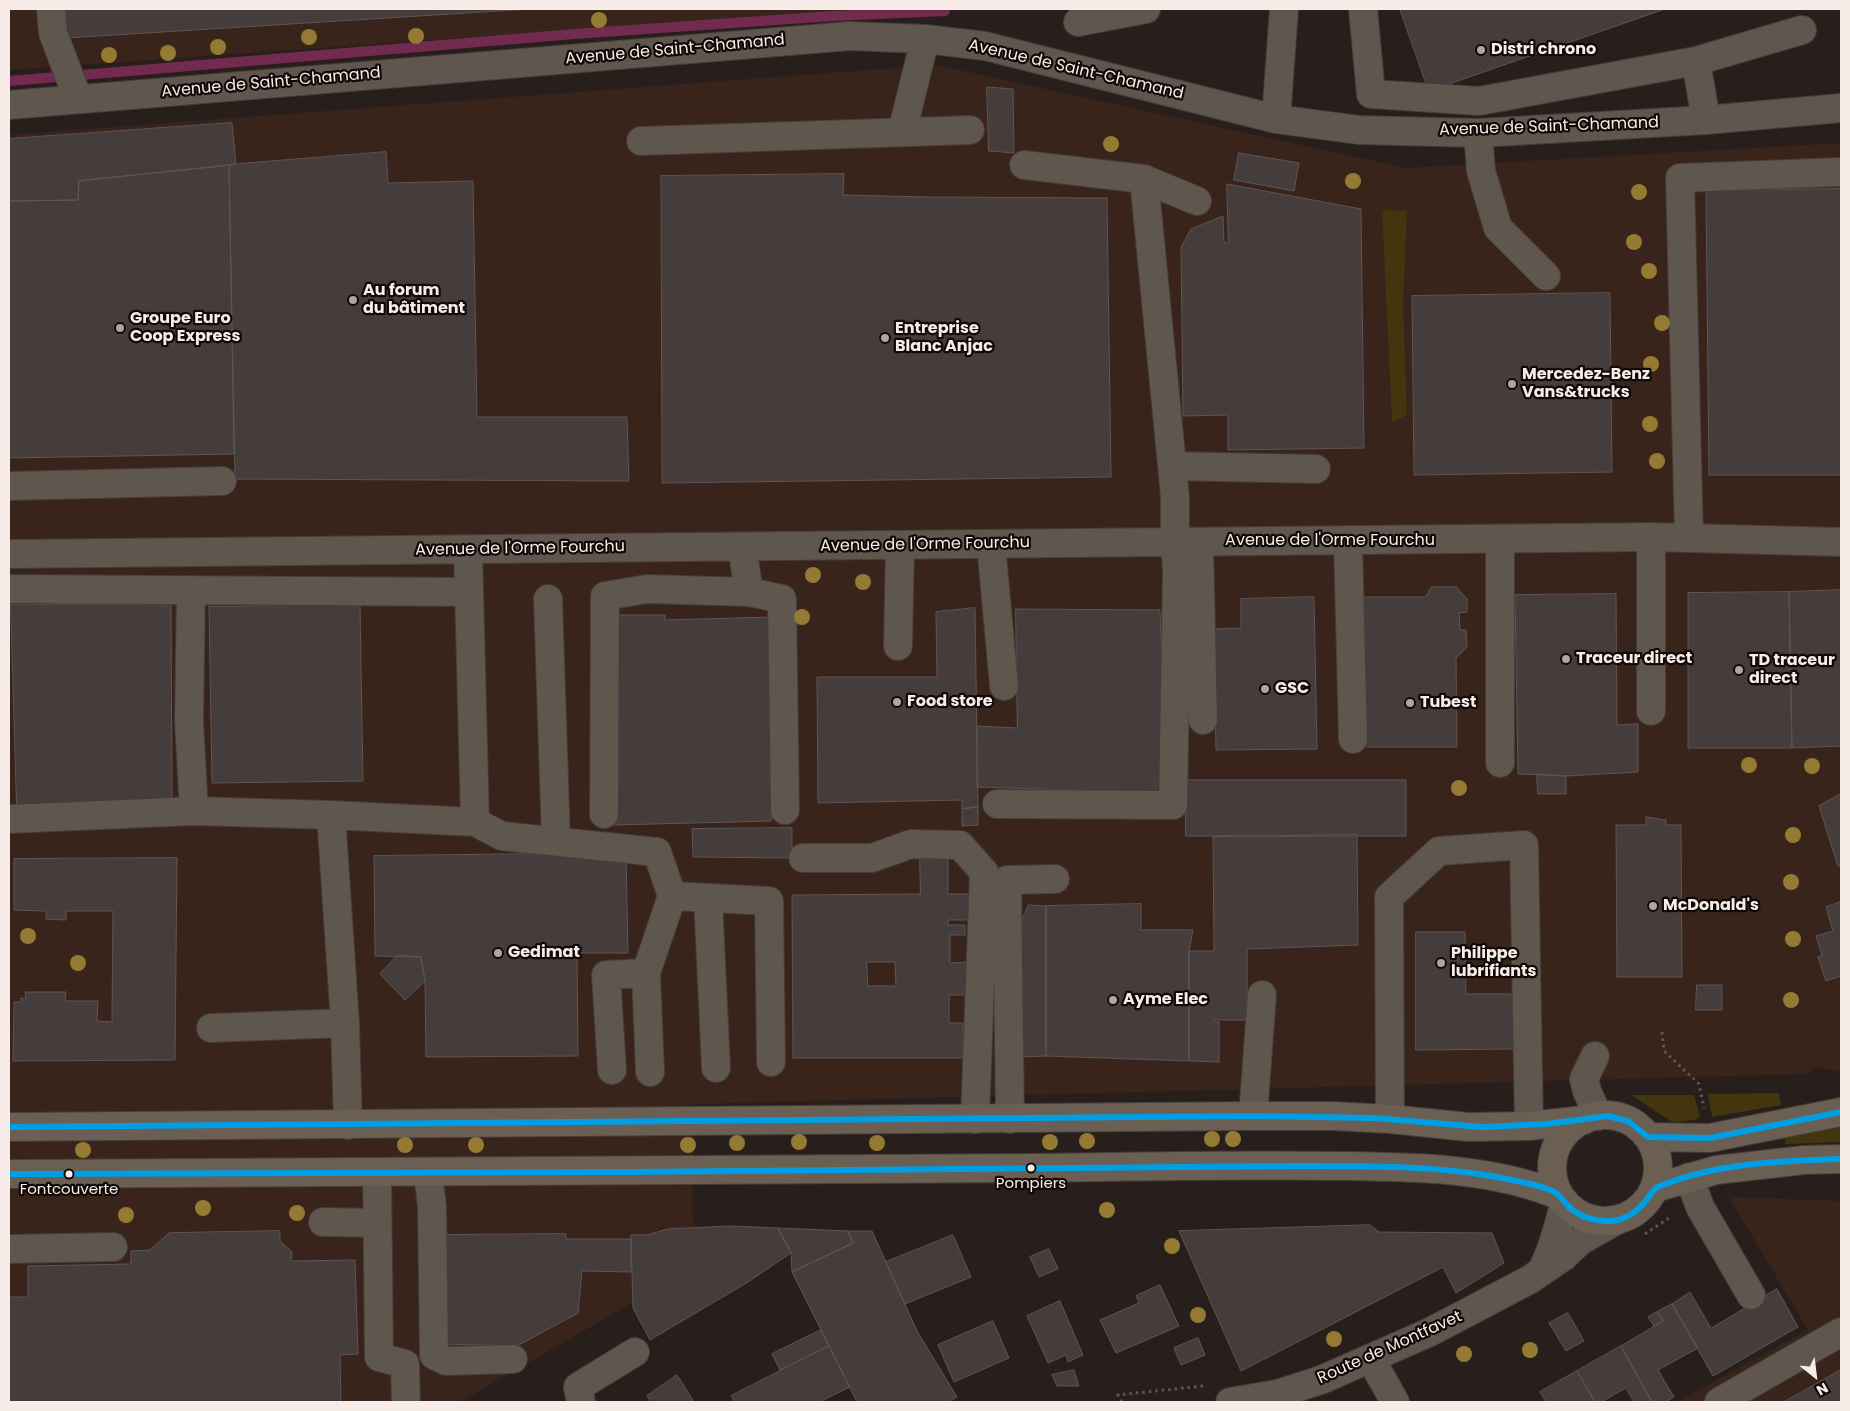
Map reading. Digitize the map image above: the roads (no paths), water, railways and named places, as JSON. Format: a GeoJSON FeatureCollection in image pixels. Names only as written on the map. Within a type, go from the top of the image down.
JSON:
{"type":"FeatureCollection","features":[{"type":"Feature","properties":{"kind":"main road"},"geometry":{"type":"LineString","coordinates":[[1648,1137],[1710,1138],[1841,1112]]}},
{"type":"Feature","properties":{"kind":"main road"},"geometry":{"type":"LineString","coordinates":[[9,1127],[1253,1116],[1333,1116],[1390,1119],[1468,1127],[1528,1126],[1591,1118],[1612,1116],[1626,1120],[1638,1127],[1648,1137],[1656,1153],[1658,1170],[1655,1188],[1646,1202],[1633,1214],[1617,1220],[1602,1221],[1588,1219],[1575,1212],[1562,1199],[1553,1179],[1553,1161],[1558,1144],[1569,1130],[1591,1118]]}},
{"type":"Feature","properties":{"kind":"main road"},"geometry":{"type":"LineString","coordinates":[[1655,1188],[1716,1170],[1794,1161],[1841,1159]]}},
{"type":"Feature","properties":{"kind":"main road"},"geometry":{"type":"LineString","coordinates":[[9,1174],[1284,1165],[1398,1167],[1495,1177],[1521,1182],[1562,1199]]}},
{"type":"Feature","properties":{"kind":"street"},"geometry":{"type":"LineString","coordinates":[[51,9],[53,33],[78,99]]}},
{"type":"Feature","properties":{"kind":"street"},"geometry":{"type":"LineString","coordinates":[[1078,22],[1146,9]]}},
{"type":"Feature","properties":{"kind":"street"},"geometry":{"type":"LineString","coordinates":[[1276,119],[1284,9]]}},
{"type":"Feature","properties":{"kind":"street"},"geometry":{"type":"LineString","coordinates":[[1363,9],[1371,94],[1480,101],[1696,61],[1802,30]]}},
{"type":"Feature","properties":{"kind":"street","name":"Avenue de Saint-Chamand"},"geometry":{"type":"LineString","coordinates":[[9,105],[850,36],[924,39],[985,46],[1276,119],[1359,130],[1478,134],[1706,120],[1841,108]]}},
{"type":"Feature","properties":{"kind":"street"},"geometry":{"type":"LineString","coordinates":[[902,132],[924,39]]}},
{"type":"Feature","properties":{"kind":"street"},"geometry":{"type":"LineString","coordinates":[[1696,61],[1706,120]]}},
{"type":"Feature","properties":{"kind":"street"},"geometry":{"type":"LineString","coordinates":[[642,141],[970,130]]}},
{"type":"Feature","properties":{"kind":"street"},"geometry":{"type":"LineString","coordinates":[[1478,134],[1481,171],[1498,228],[1546,276]]}},
{"type":"Feature","properties":{"kind":"street"},"geometry":{"type":"LineString","coordinates":[[1024,165],[1144,179],[1198,201]]}},
{"type":"Feature","properties":{"kind":"street"},"geometry":{"type":"LineString","coordinates":[[1689,537],[1680,178],[1841,172]]}},
{"type":"Feature","properties":{"kind":"street"},"geometry":{"type":"LineString","coordinates":[[1144,179],[1175,496],[1187,542],[1203,720]]}},
{"type":"Feature","properties":{"kind":"street"},"geometry":{"type":"LineString","coordinates":[[1172,466],[1316,469]]}},
{"type":"Feature","properties":{"kind":"street"},"geometry":{"type":"LineString","coordinates":[[9,486],[222,481]]}},
{"type":"Feature","properties":{"kind":"street"},"geometry":{"type":"LineString","coordinates":[[1651,537],[1651,711]]}},
{"type":"Feature","properties":{"kind":"street","name":"Avenue de l'Orme Fourchu"},"geometry":{"type":"LineString","coordinates":[[9,554],[1651,537],[1841,542]]}},
{"type":"Feature","properties":{"kind":"street"},"geometry":{"type":"LineString","coordinates":[[1500,539],[1500,763]]}},
{"type":"Feature","properties":{"kind":"street"},"geometry":{"type":"LineString","coordinates":[[1348,540],[1353,739]]}},
{"type":"Feature","properties":{"kind":"street"},"geometry":{"type":"LineString","coordinates":[[998,804],[1173,806],[1177,571],[1187,542]]}},
{"type":"Feature","properties":{"kind":"street"},"geometry":{"type":"LineString","coordinates":[[991,544],[1004,686]]}},
{"type":"Feature","properties":{"kind":"street"},"geometry":{"type":"LineString","coordinates":[[898,646],[900,545]]}},
{"type":"Feature","properties":{"kind":"street"},"geometry":{"type":"LineString","coordinates":[[742,547],[749,592]]}},
{"type":"Feature","properties":{"kind":"street"},"geometry":{"type":"LineString","coordinates":[[468,550],[475,822]]}},
{"type":"Feature","properties":{"kind":"street"},"geometry":{"type":"LineString","coordinates":[[604,814],[605,596],[647,589],[749,592],[782,599],[785,810]]}},
{"type":"Feature","properties":{"kind":"street"},"geometry":{"type":"LineString","coordinates":[[9,590],[469,592]]}},
{"type":"Feature","properties":{"kind":"street"},"geometry":{"type":"LineString","coordinates":[[191,590],[190,720],[194,811]]}},
{"type":"Feature","properties":{"kind":"street"},"geometry":{"type":"LineString","coordinates":[[548,599],[556,841]]}},
{"type":"Feature","properties":{"kind":"street"},"geometry":{"type":"LineString","coordinates":[[9,819],[194,811],[475,822],[502,836],[657,852],[672,896],[646,973],[650,1072]]}},
{"type":"Feature","properties":{"kind":"street"},"geometry":{"type":"LineString","coordinates":[[331,815],[345,1023],[348,1125]]}},
{"type":"Feature","properties":{"kind":"street"},"geometry":{"type":"LineString","coordinates":[[803,858],[872,858],[911,844],[960,845],[984,872],[975,1119]]}},
{"type":"Feature","properties":{"kind":"street"},"geometry":{"type":"LineString","coordinates":[[1390,1119],[1389,897],[1439,850],[1524,845],[1528,1126]]}},
{"type":"Feature","properties":{"kind":"street"},"geometry":{"type":"LineString","coordinates":[[1010,1119],[1007,880],[1055,879]]}},
{"type":"Feature","properties":{"kind":"street"},"geometry":{"type":"LineString","coordinates":[[672,896],[769,901],[771,1062]]}},
{"type":"Feature","properties":{"kind":"street"},"geometry":{"type":"LineString","coordinates":[[708,898],[716,1068]]}},
{"type":"Feature","properties":{"kind":"street"},"geometry":{"type":"LineString","coordinates":[[612,1070],[606,975],[646,973]]}},
{"type":"Feature","properties":{"kind":"street"},"geometry":{"type":"LineString","coordinates":[[1253,1116],[1262,995]]}},
{"type":"Feature","properties":{"kind":"street"},"geometry":{"type":"LineString","coordinates":[[211,1028],[345,1023]]}},
{"type":"Feature","properties":{"kind":"street"},"geometry":{"type":"LineString","coordinates":[[1591,1118],[1584,1079],[1595,1056]]}},
{"type":"Feature","properties":{"kind":"street"},"geometry":{"type":"LineString","coordinates":[[377,1172],[379,1357],[404,1364],[406,1402]]}},
{"type":"Feature","properties":{"kind":"street"},"geometry":{"type":"LineString","coordinates":[[428,1172],[432,1207],[434,1355],[446,1361],[513,1359]]}},
{"type":"Feature","properties":{"kind":"street"},"geometry":{"type":"LineString","coordinates":[[1689,1177],[1700,1207],[1751,1295]]}},
{"type":"Feature","properties":{"kind":"street"},"geometry":{"type":"LineString","coordinates":[[1541,1272],[1551,1251],[1562,1199]]}},
{"type":"Feature","properties":{"kind":"street","name":"Route de Montfavet"},"geometry":{"type":"LineString","coordinates":[[1230,1402],[1286,1391],[1321,1380],[1430,1332],[1529,1280],[1563,1257],[1580,1241],[1617,1220]]}},
{"type":"Feature","properties":{"kind":"street"},"geometry":{"type":"LineString","coordinates":[[323,1222],[377,1223]]}},
{"type":"Feature","properties":{"kind":"street"},"geometry":{"type":"LineString","coordinates":[[9,1249],[114,1247]]}},
{"type":"Feature","properties":{"kind":"street"},"geometry":{"type":"LineString","coordinates":[[1719,1402],[1841,1332]]}},
{"type":"Feature","properties":{"kind":"street"},"geometry":{"type":"LineString","coordinates":[[582,1402],[578,1387],[635,1352]]}},
{"type":"Feature","properties":{"kind":"street"},"geometry":{"type":"LineString","coordinates":[[1371,1359],[1395,1402]]}},
{"type":"Feature","properties":{"kind":"waterway"},"geometry":{"type":"LineString","coordinates":[[9,81],[574,34],[833,16],[945,11]]}},
{"type":"Feature","properties":{"kind":"place","name":"Distri chrono"},"geometry":{"type":"Point","coordinates":[1481,50]}},
{"type":"Feature","properties":{"kind":"place","name":"Au forum du bâtiment"},"geometry":{"type":"Point","coordinates":[353,300]}},
{"type":"Feature","properties":{"kind":"place","name":"Groupe Euro Coop Express"},"geometry":{"type":"Point","coordinates":[120,328]}},
{"type":"Feature","properties":{"kind":"place","name":"Entreprise Blanc Anjac"},"geometry":{"type":"Point","coordinates":[885,338]}},
{"type":"Feature","properties":{"kind":"place","name":"Mercedez-Benz Vans&trucks"},"geometry":{"type":"Point","coordinates":[1512,384]}},
{"type":"Feature","properties":{"kind":"place","name":"Traceur direct"},"geometry":{"type":"Point","coordinates":[1566,659]}},
{"type":"Feature","properties":{"kind":"place","name":"TD traceur direct"},"geometry":{"type":"Point","coordinates":[1739,670]}},
{"type":"Feature","properties":{"kind":"place","name":"GSC"},"geometry":{"type":"Point","coordinates":[1265,689]}},
{"type":"Feature","properties":{"kind":"place","name":"Food store"},"geometry":{"type":"Point","coordinates":[897,702]}},
{"type":"Feature","properties":{"kind":"place","name":"Tubest"},"geometry":{"type":"Point","coordinates":[1410,703]}},
{"type":"Feature","properties":{"kind":"place","name":"McDonald's"},"geometry":{"type":"Point","coordinates":[1653,906]}},
{"type":"Feature","properties":{"kind":"place","name":"Gedimat"},"geometry":{"type":"Point","coordinates":[498,953]}},
{"type":"Feature","properties":{"kind":"place","name":"Philippe lubrifiants"},"geometry":{"type":"Point","coordinates":[1441,963]}},
{"type":"Feature","properties":{"kind":"place","name":"Ayme Elec"},"geometry":{"type":"Point","coordinates":[1113,1000]}},
{"type":"Feature","properties":{"kind":"place","name":"Pompiers"},"geometry":{"type":"Point","coordinates":[1031,1168]}},
{"type":"Feature","properties":{"kind":"place","name":"Fontcouverte"},"geometry":{"type":"Point","coordinates":[69,1174]}}]}
